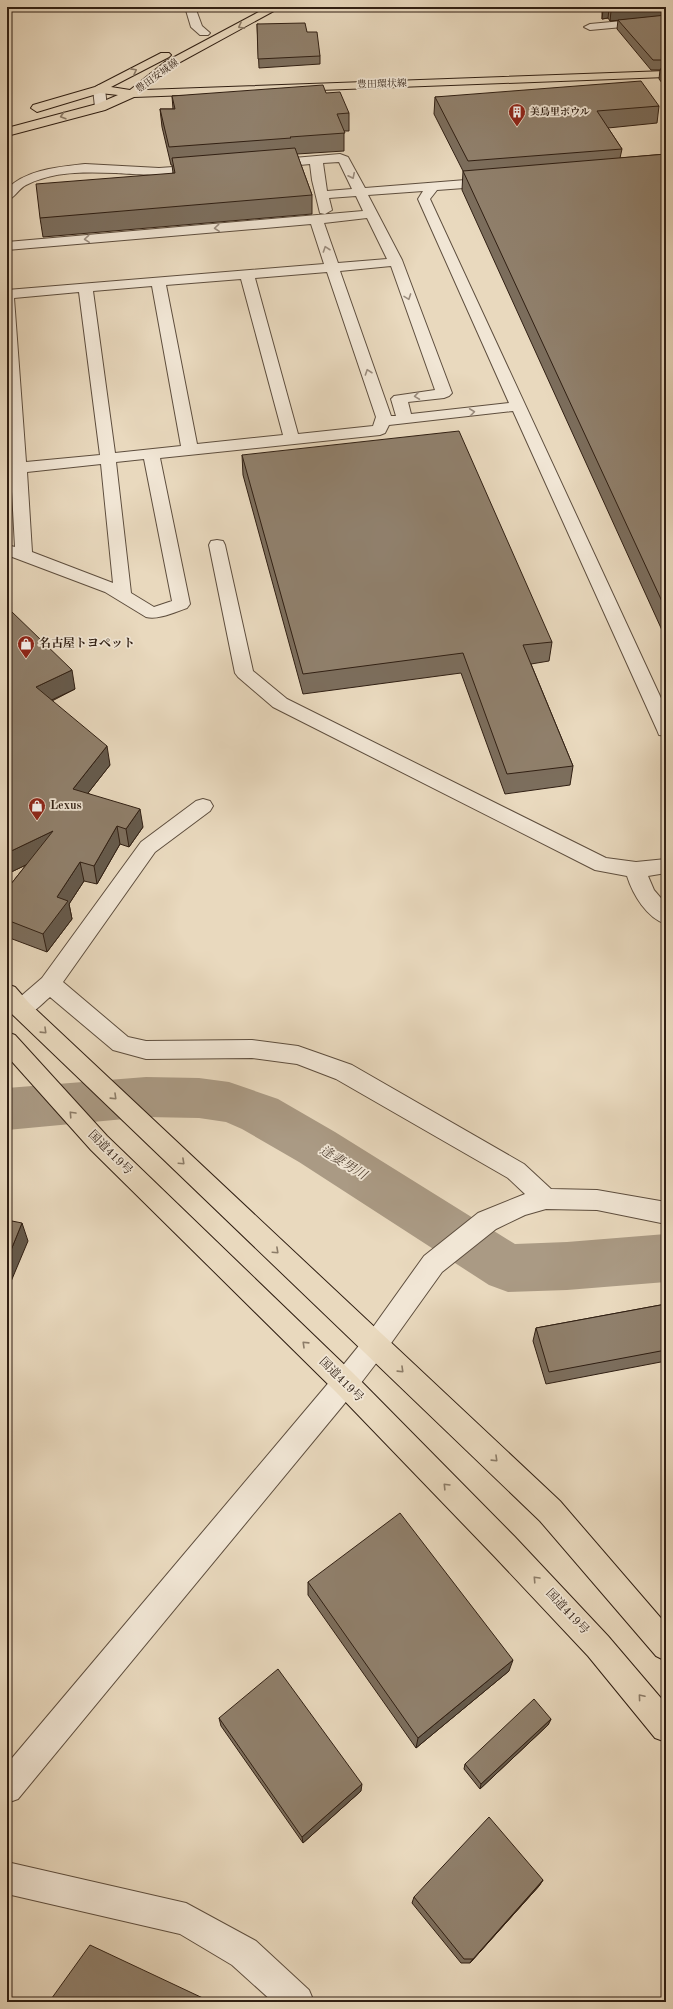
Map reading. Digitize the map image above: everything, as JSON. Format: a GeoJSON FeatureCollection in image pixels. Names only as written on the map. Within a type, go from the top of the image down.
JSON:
{"type":"FeatureCollection","features":[{"type":"Feature","properties":{"kind":"main road","name":"豊田安城線"},"geometry":{"type":"LineString","coordinates":[[23,112],[99,89],[253,7]]}},
{"type":"Feature","properties":{"kind":"main road","name":"豊田安城線"},"geometry":{"type":"LineString","coordinates":[[7,132],[101,107],[132,94],[169,64],[276,7]]}},
{"type":"Feature","properties":{"kind":"main road","name":"豊田環状線"},"geometry":{"type":"LineString","coordinates":[[99,89],[132,94],[666,74]]}},
{"type":"Feature","properties":{"kind":"main road"},"geometry":{"type":"LineString","coordinates":[[14,1001],[550,1511],[666,1646]]}},
{"type":"Feature","properties":{"kind":"main road","name":"国道419号"},"geometry":{"type":"LineString","coordinates":[[7,1041],[99,1143],[345,1383],[504,1546],[598,1646],[666,1727]]}},
{"type":"Feature","properties":{"kind":"street"},"geometry":{"type":"LineString","coordinates":[[190,7],[197,27],[204,33]]}},
{"type":"Feature","properties":{"kind":"street"},"geometry":{"type":"LineString","coordinates":[[590,27],[666,20]]}},
{"type":"Feature","properties":{"kind":"street"},"geometry":{"type":"LineString","coordinates":[[99,89],[101,107]]}},
{"type":"Feature","properties":{"kind":"street"},"geometry":{"type":"LineString","coordinates":[[255,165],[340,158],[344,160],[395,261],[444,393],[378,400]]}},
{"type":"Feature","properties":{"kind":"street"},"geometry":{"type":"LineString","coordinates":[[12,468],[380,430],[384,417],[332,267],[322,219],[322,195],[318,180],[316,160]]}},
{"type":"Feature","properties":{"kind":"street"},"geometry":{"type":"LineString","coordinates":[[7,196],[20,183],[52,172],[86,168],[159,172],[217,168]]}},
{"type":"Feature","properties":{"kind":"street"},"geometry":{"type":"LineString","coordinates":[[322,195],[503,181]]}},
{"type":"Feature","properties":{"kind":"street"},"geometry":{"type":"LineString","coordinates":[[433,186],[424,199],[666,730]]}},
{"type":"Feature","properties":{"kind":"street"},"geometry":{"type":"LineString","coordinates":[[7,246],[371,214]]}},
{"type":"Feature","properties":{"kind":"street"},"geometry":{"type":"LineString","coordinates":[[7,294],[395,261]]}},
{"type":"Feature","properties":{"kind":"street"},"geometry":{"type":"LineString","coordinates":[[246,274],[292,439]]}},
{"type":"Feature","properties":{"kind":"street"},"geometry":{"type":"LineString","coordinates":[[158,281],[190,450]]}},
{"type":"Feature","properties":{"kind":"street"},"geometry":{"type":"LineString","coordinates":[[84,287],[108,458],[123,595]]}},
{"type":"Feature","properties":{"kind":"street"},"geometry":{"type":"LineString","coordinates":[[7,297],[12,468],[24,555]]}},
{"type":"Feature","properties":{"kind":"street"},"geometry":{"type":"LineString","coordinates":[[398,399],[406,419]]}},
{"type":"Feature","properties":{"kind":"street"},"geometry":{"type":"LineString","coordinates":[[382,422],[519,406]]}},
{"type":"Feature","properties":{"kind":"street"},"geometry":{"type":"LineString","coordinates":[[7,550],[111,588],[152,613],[181,604],[151,454]]}},
{"type":"Feature","properties":{"kind":"street"},"geometry":{"type":"LineString","coordinates":[[217,545],[244,673],[280,703],[602,865],[636,870],[666,866]]}},
{"type":"Feature","properties":{"kind":"street"},"geometry":{"type":"LineString","coordinates":[[14,1001],[50,984],[148,847],[203,806]]}},
{"type":"Feature","properties":{"kind":"street"},"geometry":{"type":"LineString","coordinates":[[636,870],[638,882],[647,898],[666,916]]}},
{"type":"Feature","properties":{"kind":"street"},"geometry":{"type":"LineString","coordinates":[[50,984],[121,1044],[146,1050],[252,1049],[298,1055],[344,1072],[516,1171],[546,1199]]}},
{"type":"Feature","properties":{"kind":"street"},"geometry":{"type":"LineString","coordinates":[[7,1788],[376,1345],[433,1264],[486,1221],[520,1206],[546,1199],[597,1200],[666,1213]]}},
{"type":"Feature","properties":{"kind":"street"},"geometry":{"type":"LineString","coordinates":[[7,1878],[186,1919],[244,1953],[297,2002]]}},
{"type":"Feature","properties":{"kind":"building"},"geometry":{"type":"Polygon","coordinates":[[[603,7],[662,7],[611,11],[609,9],[603,10],[603,7]]]}},
{"type":"Feature","properties":{"kind":"building"},"geometry":{"type":"Polygon","coordinates":[[[666,15],[666,60],[653,60],[618,20],[666,15]]]}},
{"type":"Feature","properties":{"kind":"building"},"geometry":{"type":"Polygon","coordinates":[[[305,23],[307,32],[317,32],[320,56],[258,59],[257,24],[305,23]]]}},
{"type":"Feature","properties":{"kind":"building"},"geometry":{"type":"Polygon","coordinates":[[[666,68],[666,76],[660,69],[666,68]]]}},
{"type":"Feature","properties":{"kind":"building"},"geometry":{"type":"Polygon","coordinates":[[[641,81],[659,106],[597,111],[622,149],[468,161],[435,97],[641,81]]]}},
{"type":"Feature","properties":{"kind":"building"},"geometry":{"type":"Polygon","coordinates":[[[323,85],[326,93],[340,92],[349,113],[337,114],[345,133],[169,147],[160,109],[175,109],[172,96],[323,85]]]}},
{"type":"Feature","properties":{"kind":"building"},"geometry":{"type":"Polygon","coordinates":[[[295,148],[312,195],[40,218],[36,184],[175,173],[172,158],[295,148]]]}},
{"type":"Feature","properties":{"kind":"building"},"geometry":{"type":"Polygon","coordinates":[[[666,154],[666,610],[463,171],[666,154]]]}},
{"type":"Feature","properties":{"kind":"building"},"geometry":{"type":"Polygon","coordinates":[[[459,431],[552,642],[523,645],[573,766],[507,774],[463,653],[303,674],[242,455],[459,431]]]}},
{"type":"Feature","properties":{"kind":"building"},"geometry":{"type":"Polygon","coordinates":[[[7,609],[11,611],[72,670],[36,687],[107,746],[73,789],[140,809],[126,829],[117,826],[94,866],[80,862],[57,897],[68,901],[43,934],[7,920],[7,889],[53,831],[7,853],[7,609]]]}},
{"type":"Feature","properties":{"kind":"building"},"geometry":{"type":"Polygon","coordinates":[[[7,1220],[22,1223],[7,1260],[7,1220]]]}},
{"type":"Feature","properties":{"kind":"building"},"geometry":{"type":"Polygon","coordinates":[[[666,1304],[666,1350],[549,1372],[536,1328],[666,1304]]]}},
{"type":"Feature","properties":{"kind":"building"},"geometry":{"type":"Polygon","coordinates":[[[400,1513],[513,1660],[418,1738],[308,1582],[400,1513]]]}},
{"type":"Feature","properties":{"kind":"building"},"geometry":{"type":"Polygon","coordinates":[[[278,1669],[362,1784],[302,1837],[219,1718],[278,1669]]]}},
{"type":"Feature","properties":{"kind":"building"},"geometry":{"type":"Polygon","coordinates":[[[534,1699],[551,1719],[481,1784],[465,1764],[534,1699]]]}},
{"type":"Feature","properties":{"kind":"building"},"geometry":{"type":"Polygon","coordinates":[[[489,1817],[543,1880],[473,1959],[464,1959],[414,1897],[489,1817]]]}},
{"type":"Feature","properties":{"kind":"building"},"geometry":{"type":"Polygon","coordinates":[[[90,1945],[207,2000],[209,2002],[49,2002],[90,1945]]]}},
{"type":"Feature","properties":{"kind":"building"},"geometry":{"type":"Polygon","coordinates":[[[493,1997],[498,2002],[490,2002],[493,1997]]]}},
{"type":"Feature","properties":{"kind":"waterway","name":"逢妻男川"},"geometry":{"type":"LineString","coordinates":[[7,1109],[146,1097],[199,1098],[229,1102],[260,1114],[317,1147],[508,1268],[567,1266],[666,1258]]}},
{"type":"Feature","properties":{"kind":"place","name":"美鳥里ボウル"},"geometry":{"type":"Point","coordinates":[517,127]}},
{"type":"Feature","properties":{"kind":"place","name":"名古屋トヨペット"},"geometry":{"type":"Point","coordinates":[26,659]}},
{"type":"Feature","properties":{"kind":"place","name":"Lexus"},"geometry":{"type":"Point","coordinates":[37,821]}}]}
